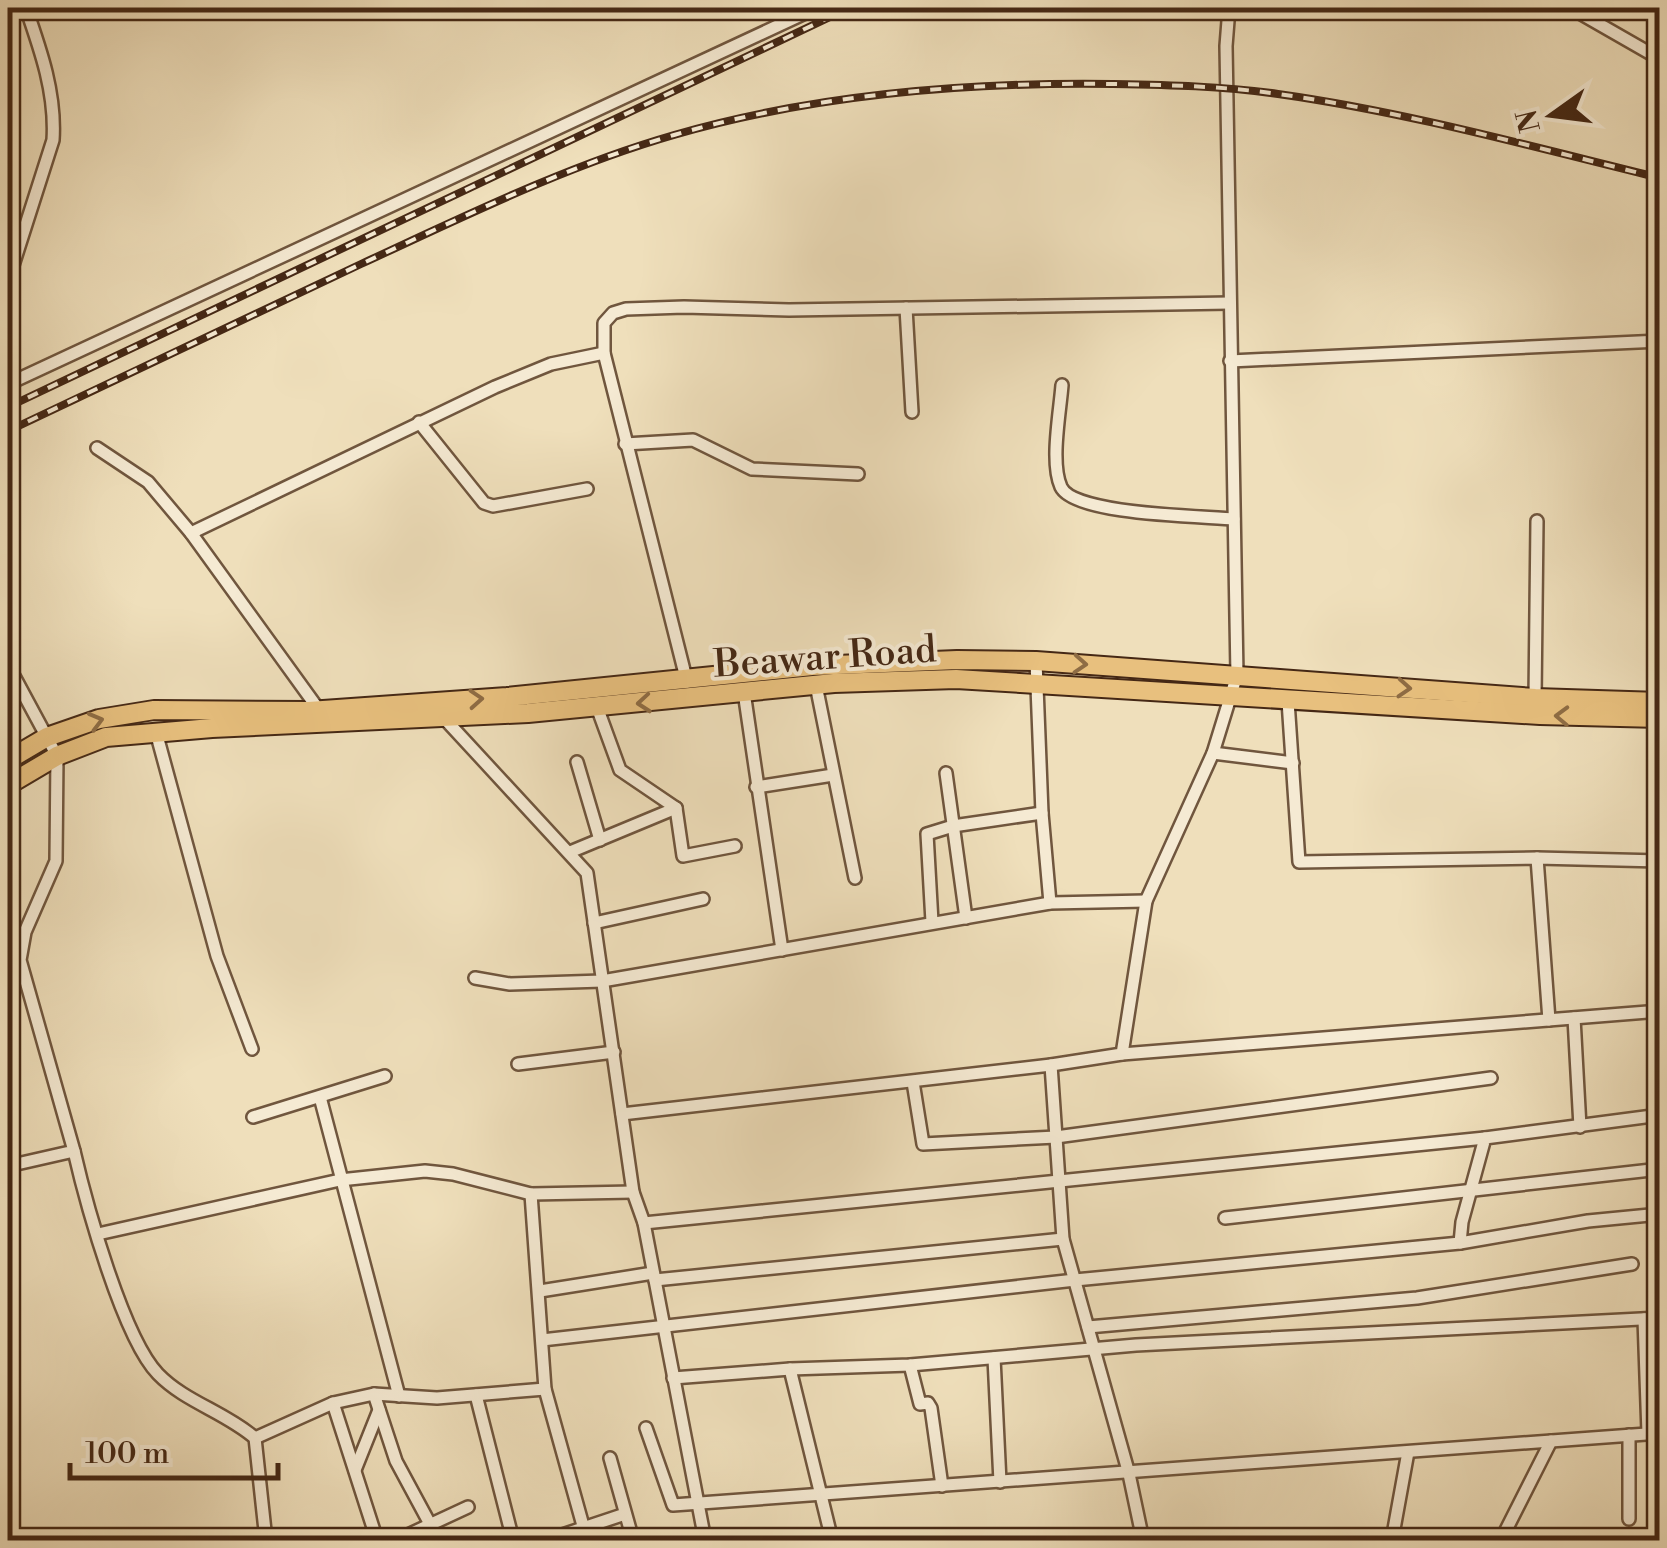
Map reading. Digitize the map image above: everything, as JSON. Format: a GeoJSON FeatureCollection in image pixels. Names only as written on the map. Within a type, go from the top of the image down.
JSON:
{"type":"FeatureCollection","features":[{"type":"Feature","properties":{"kind":"main road","name":"Beawar Road"},"geometry":{"type":"LineString","coordinates":[[440,710],[687,678],[956,670],[1036,661],[1535,698],[1660,702]]}},
{"type":"Feature","properties":{"kind":"main road","name":"Beawar Road"},"geometry":{"type":"LineString","coordinates":[[956,670],[1037,683],[1288,701],[1660,718]]}},
{"type":"Feature","properties":{"kind":"main road","name":"Beawar Road"},"geometry":{"type":"LineString","coordinates":[[8,785],[57,756],[106,738],[317,714],[597,707],[816,685],[887,672]]}},
{"type":"Feature","properties":{"kind":"main road","name":"Beawar Road"},"geometry":{"type":"LineString","coordinates":[[8,760],[47,737],[99,719],[154,710],[271,719]]}},
{"type":"Feature","properties":{"kind":"street"},"geometry":{"type":"LineString","coordinates":[[8,281],[52,140],[54,116],[52,92],[26,8]]}},
{"type":"Feature","properties":{"kind":"street"},"geometry":{"type":"LineString","coordinates":[[8,384],[816,8]]}},
{"type":"Feature","properties":{"kind":"street"},"geometry":{"type":"LineString","coordinates":[[1122,1054],[1146,902],[1213,753],[1238,675],[1230,361],[1226,46],[1229,8]]}},
{"type":"Feature","properties":{"kind":"street"},"geometry":{"type":"LineString","coordinates":[[1572,8],[1660,60]]}},
{"type":"Feature","properties":{"kind":"street"},"geometry":{"type":"LineString","coordinates":[[690,699],[604,353],[604,323],[613,313],[626,309],[1230,303]]}},
{"type":"Feature","properties":{"kind":"street"},"geometry":{"type":"LineString","coordinates":[[906,308],[912,412]]}},
{"type":"Feature","properties":{"kind":"street"},"geometry":{"type":"LineString","coordinates":[[1230,361],[1660,340]]}},
{"type":"Feature","properties":{"kind":"street"},"geometry":{"type":"LineString","coordinates":[[191,534],[419,422],[551,364],[604,353]]}},
{"type":"Feature","properties":{"kind":"street"},"geometry":{"type":"LineString","coordinates":[[1062,386],[1057,462],[1061,487],[1067,495],[1095,506],[1234,519]]}},
{"type":"Feature","properties":{"kind":"street"},"geometry":{"type":"LineString","coordinates":[[419,422],[484,502],[494,506],[587,488]]}},
{"type":"Feature","properties":{"kind":"street"},"geometry":{"type":"LineString","coordinates":[[625,444],[693,440],[752,470],[858,474]]}},
{"type":"Feature","properties":{"kind":"street"},"geometry":{"type":"LineString","coordinates":[[97,448],[148,482],[191,534],[317,714]]}},
{"type":"Feature","properties":{"kind":"street"},"geometry":{"type":"LineString","coordinates":[[1535,698],[1537,521]]}},
{"type":"Feature","properties":{"kind":"street"},"geometry":{"type":"LineString","coordinates":[[1036,661],[1050,903]]}},
{"type":"Feature","properties":{"kind":"street"},"geometry":{"type":"LineString","coordinates":[[8,665],[57,756],[56,861],[25,932],[20,960],[98,1234],[137,1344],[156,1372],[176,1390],[236,1421],[255,1438],[266,1540]]}},
{"type":"Feature","properties":{"kind":"street"},"geometry":{"type":"LineString","coordinates":[[816,685],[855,878]]}},
{"type":"Feature","properties":{"kind":"street"},"geometry":{"type":"LineString","coordinates":[[744,692],[782,950]]}},
{"type":"Feature","properties":{"kind":"street"},"geometry":{"type":"LineString","coordinates":[[1288,701],[1298,862],[1660,860]]}},
{"type":"Feature","properties":{"kind":"street"},"geometry":{"type":"LineString","coordinates":[[597,707],[620,770],[676,808],[683,856],[736,846]]}},
{"type":"Feature","properties":{"kind":"street"},"geometry":{"type":"LineString","coordinates":[[440,710],[587,873],[633,1192],[644,1224],[705,1540]]}},
{"type":"Feature","properties":{"kind":"street"},"geometry":{"type":"LineString","coordinates":[[156,732],[217,956],[252,1049]]}},
{"type":"Feature","properties":{"kind":"street"},"geometry":{"type":"LineString","coordinates":[[1213,753],[1294,763]]}},
{"type":"Feature","properties":{"kind":"street"},"geometry":{"type":"LineString","coordinates":[[577,762],[600,840]]}},
{"type":"Feature","properties":{"kind":"street"},"geometry":{"type":"LineString","coordinates":[[946,773],[966,918]]}},
{"type":"Feature","properties":{"kind":"street"},"geometry":{"type":"LineString","coordinates":[[756,787],[833,775]]}},
{"type":"Feature","properties":{"kind":"street"},"geometry":{"type":"LineString","coordinates":[[570,852],[676,808]]}},
{"type":"Feature","properties":{"kind":"street"},"geometry":{"type":"LineString","coordinates":[[932,922],[927,834],[953,826],[1042,813]]}},
{"type":"Feature","properties":{"kind":"street"},"geometry":{"type":"LineString","coordinates":[[1537,858],[1549,1020]]}},
{"type":"Feature","properties":{"kind":"street"},"geometry":{"type":"LineString","coordinates":[[594,923],[704,899]]}},
{"type":"Feature","properties":{"kind":"street"},"geometry":{"type":"LineString","coordinates":[[475,978],[510,984],[602,980],[1050,903],[1146,902]]}},
{"type":"Feature","properties":{"kind":"street"},"geometry":{"type":"LineString","coordinates":[[622,1114],[1122,1054],[1660,1011]]}},
{"type":"Feature","properties":{"kind":"street"},"geometry":{"type":"LineString","coordinates":[[1574,1018],[1580,1127]]}},
{"type":"Feature","properties":{"kind":"street"},"geometry":{"type":"LineString","coordinates":[[518,1064],[614,1052]]}},
{"type":"Feature","properties":{"kind":"street"},"geometry":{"type":"LineString","coordinates":[[1051,1065],[1064,1239],[1129,1474],[1143,1540]]}},
{"type":"Feature","properties":{"kind":"street"},"geometry":{"type":"LineString","coordinates":[[252,1117],[385,1076]]}},
{"type":"Feature","properties":{"kind":"street"},"geometry":{"type":"LineString","coordinates":[[913,1082],[923,1144],[1056,1137],[1491,1078]]}},
{"type":"Feature","properties":{"kind":"street"},"geometry":{"type":"LineString","coordinates":[[320,1098],[404,1397]]}},
{"type":"Feature","properties":{"kind":"street"},"geometry":{"type":"LineString","coordinates":[[644,1224],[1485,1138],[1660,1115]]}},
{"type":"Feature","properties":{"kind":"street"},"geometry":{"type":"LineString","coordinates":[[1460,1242],[1485,1138]]}},
{"type":"Feature","properties":{"kind":"street"},"geometry":{"type":"LineString","coordinates":[[8,1166],[74,1151]]}},
{"type":"Feature","properties":{"kind":"street"},"geometry":{"type":"LineString","coordinates":[[1225,1218],[1660,1169]]}},
{"type":"Feature","properties":{"kind":"street"},"geometry":{"type":"LineString","coordinates":[[98,1234],[340,1180],[425,1171],[453,1174],[530,1194],[633,1192]]}},
{"type":"Feature","properties":{"kind":"street"},"geometry":{"type":"LineString","coordinates":[[530,1194],[545,1389],[586,1534]]}},
{"type":"Feature","properties":{"kind":"street"},"geometry":{"type":"LineString","coordinates":[[542,1340],[1075,1280],[1460,1242],[1588,1221],[1660,1214]]}},
{"type":"Feature","properties":{"kind":"street"},"geometry":{"type":"LineString","coordinates":[[540,1290],[1064,1239]]}},
{"type":"Feature","properties":{"kind":"street"},"geometry":{"type":"LineString","coordinates":[[1088,1327],[1417,1298],[1632,1264]]}},
{"type":"Feature","properties":{"kind":"street"},"geometry":{"type":"LineString","coordinates":[[674,1378],[790,1369],[910,1366],[1136,1346],[1494,1324],[1660,1318]]}},
{"type":"Feature","properties":{"kind":"street"},"geometry":{"type":"LineString","coordinates":[[646,1428],[673,1506],[1654,1434],[1644,1319]]}},
{"type":"Feature","properties":{"kind":"street"},"geometry":{"type":"LineString","coordinates":[[994,1358],[1000,1482]]}},
{"type":"Feature","properties":{"kind":"street"},"geometry":{"type":"LineString","coordinates":[[910,1366],[920,1404],[928,1403],[931,1408],[942,1486]]}},
{"type":"Feature","properties":{"kind":"street"},"geometry":{"type":"LineString","coordinates":[[790,1369],[832,1540]]}},
{"type":"Feature","properties":{"kind":"street"},"geometry":{"type":"LineString","coordinates":[[255,1438],[333,1403],[374,1394],[436,1398],[545,1389]]}},
{"type":"Feature","properties":{"kind":"street"},"geometry":{"type":"LineString","coordinates":[[374,1394],[396,1461],[435,1540]]}},
{"type":"Feature","properties":{"kind":"street"},"geometry":{"type":"LineString","coordinates":[[476,1396],[513,1540]]}},
{"type":"Feature","properties":{"kind":"street"},"geometry":{"type":"LineString","coordinates":[[333,1403],[378,1540]]}},
{"type":"Feature","properties":{"kind":"street"},"geometry":{"type":"LineString","coordinates":[[354,1470],[379,1410]]}},
{"type":"Feature","properties":{"kind":"street"},"geometry":{"type":"LineString","coordinates":[[1628,1436],[1629,1519]]}},
{"type":"Feature","properties":{"kind":"street"},"geometry":{"type":"LineString","coordinates":[[1501,1540],[1551,1441]]}},
{"type":"Feature","properties":{"kind":"street"},"geometry":{"type":"LineString","coordinates":[[1392,1540],[1408,1452]]}},
{"type":"Feature","properties":{"kind":"street"},"geometry":{"type":"LineString","coordinates":[[610,1458],[633,1540]]}},
{"type":"Feature","properties":{"kind":"street"},"geometry":{"type":"LineString","coordinates":[[397,1540],[468,1507]]}},
{"type":"Feature","properties":{"kind":"street"},"geometry":{"type":"LineString","coordinates":[[547,1540],[586,1534],[626,1514]]}},
{"type":"Feature","properties":{"kind":"railway"},"geometry":{"type":"LineString","coordinates":[[8,407],[849,8]]}},
{"type":"Feature","properties":{"kind":"railway"},"geometry":{"type":"LineString","coordinates":[[8,431],[554,177],[674,135],[837,100],[1002,85],[1237,89],[1422,120],[1660,178]]}}]}
